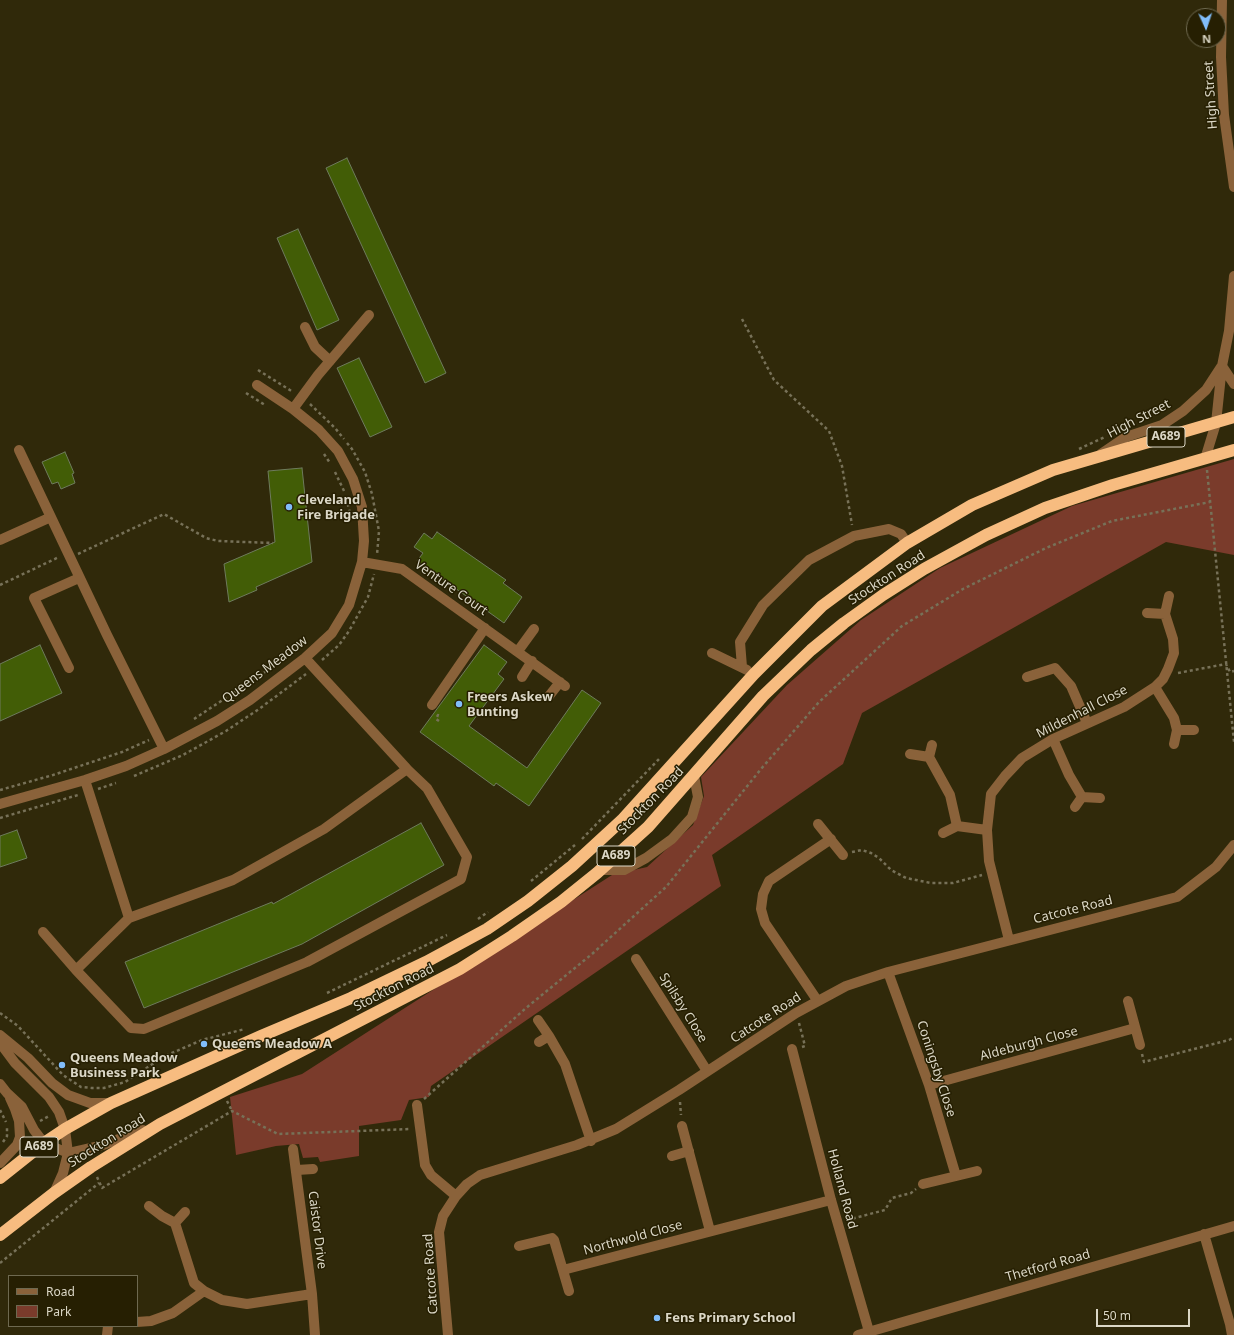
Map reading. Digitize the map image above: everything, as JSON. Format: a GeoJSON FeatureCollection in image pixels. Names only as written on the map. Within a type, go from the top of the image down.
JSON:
{"type":"FeatureCollection","features":[{"type":"Feature","properties":{"kind":"highway","name":"Stockton Road"},"geometry":{"type":"LineString","coordinates":[[0,1178],[44,1143],[65,1129],[111,1103],[261,1036],[358,995],[426,962],[499,921],[528,901],[572,866],[622,820],[754,674],[822,606],[907,543],[972,505],[1053,470],[1234,417]]}},
{"type":"Feature","properties":{"kind":"highway","name":"Stockton Road"},"geometry":{"type":"LineString","coordinates":[[0,1235],[91,1166],[160,1124],[460,969],[512,936],[561,902],[600,870],[648,827],[763,696],[811,650],[844,623],[883,595],[924,569],[986,535],[1045,508],[1113,485],[1234,450]]}},
{"type":"Feature","properties":{"kind":"street","name":"High Street"},"geometry":{"type":"LineString","coordinates":[[1222,0],[1221,57],[1224,115],[1234,188]]}},
{"type":"Feature","properties":{"kind":"street","name":"High Street"},"geometry":{"type":"LineString","coordinates":[[1205,459],[1216,423],[1222,366],[1229,331],[1234,276]]}},
{"type":"Feature","properties":{"kind":"street"},"geometry":{"type":"LineString","coordinates":[[293,409],[330,361],[369,315]]}},
{"type":"Feature","properties":{"kind":"street"},"geometry":{"type":"LineString","coordinates":[[305,327],[315,347],[330,361]]}},
{"type":"Feature","properties":{"kind":"street","name":"High Street"},"geometry":{"type":"LineString","coordinates":[[1098,456],[1126,437],[1162,425],[1183,411],[1206,390],[1222,366]]}},
{"type":"Feature","properties":{"kind":"street"},"geometry":{"type":"LineString","coordinates":[[1222,366],[1234,384]]}},
{"type":"Feature","properties":{"kind":"street","name":"Queens Meadow"},"geometry":{"type":"LineString","coordinates":[[0,804],[85,780],[126,766],[164,749],[224,717],[250,700],[305,658],[332,633],[349,605],[362,562],[364,541],[362,507],[353,479],[338,451],[319,430],[293,409],[257,385]]}},
{"type":"Feature","properties":{"kind":"street"},"geometry":{"type":"LineString","coordinates":[[19,450],[107,635],[164,749]]}},
{"type":"Feature","properties":{"kind":"street"},"geometry":{"type":"LineString","coordinates":[[0,540],[51,518]]}},
{"type":"Feature","properties":{"kind":"street"},"geometry":{"type":"LineString","coordinates":[[742,667],[740,642],[763,604],[809,560],[854,536],[888,529],[902,534],[907,543]]}},
{"type":"Feature","properties":{"kind":"street"},"geometry":{"type":"LineString","coordinates":[[362,562],[376,564]]}},
{"type":"Feature","properties":{"kind":"street","name":"Venture Court"},"geometry":{"type":"LineString","coordinates":[[376,564],[402,569],[563,684],[549,696]]}},
{"type":"Feature","properties":{"kind":"street"},"geometry":{"type":"LineString","coordinates":[[69,668],[34,598],[80,578]]}},
{"type":"Feature","properties":{"kind":"street","name":"Mildenhall Close"},"geometry":{"type":"LineString","coordinates":[[1009,940],[990,861],[987,830],[991,794],[1022,758],[1053,739],[1124,707],[1156,687],[1166,674],[1174,653],[1173,638],[1165,614],[1168,596]]}},
{"type":"Feature","properties":{"kind":"street"},"geometry":{"type":"LineString","coordinates":[[1147,613],[1165,614]]}},
{"type":"Feature","properties":{"kind":"street","name":"Venture Court"},"geometry":{"type":"LineString","coordinates":[[432,705],[485,628]]}},
{"type":"Feature","properties":{"kind":"street"},"geometry":{"type":"LineString","coordinates":[[518,651],[534,629]]}},
{"type":"Feature","properties":{"kind":"street"},"geometry":{"type":"LineString","coordinates":[[712,653],[754,674]]}},
{"type":"Feature","properties":{"kind":"street"},"geometry":{"type":"LineString","coordinates":[[43,932],[76,970],[131,1028],[144,1029],[307,962],[461,879],[467,857],[427,788],[407,769],[305,658]]}},
{"type":"Feature","properties":{"kind":"street"},"geometry":{"type":"LineString","coordinates":[[522,677],[532,661]]}},
{"type":"Feature","properties":{"kind":"street"},"geometry":{"type":"LineString","coordinates":[[1027,677],[1055,668],[1071,686],[1087,723]]}},
{"type":"Feature","properties":{"kind":"street"},"geometry":{"type":"LineString","coordinates":[[1156,687],[1174,718],[1177,730],[1174,744]]}},
{"type":"Feature","properties":{"kind":"street"},"geometry":{"type":"LineString","coordinates":[[1177,730],[1194,730]]}},
{"type":"Feature","properties":{"kind":"street"},"geometry":{"type":"LineString","coordinates":[[1053,739],[1069,775],[1082,797]]}},
{"type":"Feature","properties":{"kind":"street"},"geometry":{"type":"LineString","coordinates":[[932,745],[929,757],[950,795],[957,826]]}},
{"type":"Feature","properties":{"kind":"street"},"geometry":{"type":"LineString","coordinates":[[910,754],[929,757]]}},
{"type":"Feature","properties":{"kind":"street"},"geometry":{"type":"LineString","coordinates":[[76,970],[129,918],[232,880],[324,829],[407,769]]}},
{"type":"Feature","properties":{"kind":"street"},"geometry":{"type":"LineString","coordinates":[[600,870],[624,870],[646,858],[672,839],[692,817],[698,798],[694,776]]}},
{"type":"Feature","properties":{"kind":"street"},"geometry":{"type":"LineString","coordinates":[[85,780],[129,918]]}},
{"type":"Feature","properties":{"kind":"street"},"geometry":{"type":"LineString","coordinates":[[1082,797],[1100,798]]}},
{"type":"Feature","properties":{"kind":"street"},"geometry":{"type":"LineString","coordinates":[[1075,807],[1082,797]]}},
{"type":"Feature","properties":{"kind":"street"},"geometry":{"type":"LineString","coordinates":[[818,824],[843,855]]}},
{"type":"Feature","properties":{"kind":"street"},"geometry":{"type":"LineString","coordinates":[[943,833],[957,826],[987,830]]}},
{"type":"Feature","properties":{"kind":"street"},"geometry":{"type":"LineString","coordinates":[[817,1000],[765,923],[761,909],[762,894],[769,881],[831,839]]}},
{"type":"Feature","properties":{"kind":"street","name":"Catcote Road"},"geometry":{"type":"LineString","coordinates":[[448,1335],[439,1232],[443,1216],[456,1196],[467,1184],[480,1175],[590,1141],[616,1129],[680,1090],[796,1013],[817,1000],[846,986],[888,972],[1177,897],[1216,867],[1234,844]]}},
{"type":"Feature","properties":{"kind":"street","name":"Spilsby Close"},"geometry":{"type":"LineString","coordinates":[[636,959],[707,1071]]}},
{"type":"Feature","properties":{"kind":"street","name":"Coningsby Close"},"geometry":{"type":"LineString","coordinates":[[888,972],[929,1085],[956,1176]]}},
{"type":"Feature","properties":{"kind":"street"},"geometry":{"type":"LineString","coordinates":[[1128,1001],[1140,1045]]}},
{"type":"Feature","properties":{"kind":"street"},"geometry":{"type":"LineString","coordinates":[[538,1020],[550,1036],[565,1064],[590,1141]]}},
{"type":"Feature","properties":{"kind":"street","name":"Aldeburgh Close"},"geometry":{"type":"LineString","coordinates":[[929,1085],[1135,1028]]}},
{"type":"Feature","properties":{"kind":"street"},"geometry":{"type":"LineString","coordinates":[[0,1035],[28,1058],[52,1083],[68,1095],[90,1103],[111,1103]]}},
{"type":"Feature","properties":{"kind":"street"},"geometry":{"type":"LineString","coordinates":[[539,1042],[550,1036]]}},
{"type":"Feature","properties":{"kind":"street"},"geometry":{"type":"LineString","coordinates":[[0,1043],[15,1063],[49,1097],[59,1112],[65,1129],[68,1153],[63,1173],[54,1193]]}},
{"type":"Feature","properties":{"kind":"street","name":"Holland Road"},"geometry":{"type":"LineString","coordinates":[[792,1049],[837,1222],[870,1333]]}},
{"type":"Feature","properties":{"kind":"street"},"geometry":{"type":"LineString","coordinates":[[0,1084],[22,1107],[34,1130],[44,1143],[68,1153],[103,1145],[160,1124]]}},
{"type":"Feature","properties":{"kind":"street"},"geometry":{"type":"LineString","coordinates":[[0,1163],[17,1145],[20,1137],[19,1121],[7,1093]]}},
{"type":"Feature","properties":{"kind":"street"},"geometry":{"type":"LineString","coordinates":[[417,1105],[425,1165],[431,1175],[456,1196]]}},
{"type":"Feature","properties":{"kind":"street"},"geometry":{"type":"LineString","coordinates":[[682,1126],[710,1231]]}},
{"type":"Feature","properties":{"kind":"street","name":"Caistor Drive"},"geometry":{"type":"LineString","coordinates":[[293,1149],[297,1170],[312,1294],[315,1335]]}},
{"type":"Feature","properties":{"kind":"street"},"geometry":{"type":"LineString","coordinates":[[672,1156],[688,1151]]}},
{"type":"Feature","properties":{"kind":"street"},"geometry":{"type":"LineString","coordinates":[[297,1170],[313,1169]]}},
{"type":"Feature","properties":{"kind":"street"},"geometry":{"type":"LineString","coordinates":[[922,1184],[977,1171]]}},
{"type":"Feature","properties":{"kind":"street","name":"Northwold Close"},"geometry":{"type":"LineString","coordinates":[[563,1270],[831,1200]]}},
{"type":"Feature","properties":{"kind":"street"},"geometry":{"type":"LineString","coordinates":[[149,1206],[162,1216],[175,1223],[194,1283],[204,1291],[222,1300],[247,1304],[312,1294]]}},
{"type":"Feature","properties":{"kind":"street"},"geometry":{"type":"LineString","coordinates":[[175,1223],[185,1212]]}},
{"type":"Feature","properties":{"kind":"street","name":"Thetford Road"},"geometry":{"type":"LineString","coordinates":[[858,1335],[870,1333],[1234,1226]]}},
{"type":"Feature","properties":{"kind":"street"},"geometry":{"type":"LineString","coordinates":[[1204,1234],[1232,1335]]}},
{"type":"Feature","properties":{"kind":"street"},"geometry":{"type":"LineString","coordinates":[[519,1246],[552,1238],[569,1291]]}},
{"type":"Feature","properties":{"kind":"street"},"geometry":{"type":"LineString","coordinates":[[138,1322],[151,1320],[173,1313],[204,1291]]}},
{"type":"Feature","properties":{"kind":"path"},"geometry":{"type":"LineString","coordinates":[[742,319],[774,380],[829,431],[842,466],[854,536]]}},
{"type":"Feature","properties":{"kind":"path"},"geometry":{"type":"LineString","coordinates":[[134,776],[183,755],[226,731],[259,709],[314,668],[339,645],[349,631],[368,597],[376,564],[379,531],[372,494],[364,472],[352,449],[335,428],[316,409],[302,397],[258,370]]}},
{"type":"Feature","properties":{"kind":"path"},"geometry":{"type":"LineString","coordinates":[[246,393],[270,409]]}},
{"type":"Feature","properties":{"kind":"path"},"geometry":{"type":"LineString","coordinates":[[320,448],[332,466],[345,493],[351,516]]}},
{"type":"Feature","properties":{"kind":"path"},"geometry":{"type":"LineString","coordinates":[[1205,459],[1234,742]]}},
{"type":"Feature","properties":{"kind":"path"},"geometry":{"type":"LineString","coordinates":[[417,1105],[526,1008],[592,954],[666,887],[761,769],[819,702],[902,626],[963,589],[1046,548],[1112,521],[1210,502]]}},
{"type":"Feature","properties":{"kind":"path"},"geometry":{"type":"LineString","coordinates":[[0,585],[76,548],[78,554],[164,514],[206,538],[218,541],[273,543]]}},
{"type":"Feature","properties":{"kind":"path"},"geometry":{"type":"LineString","coordinates":[[193,719],[253,681],[278,663]]}},
{"type":"Feature","properties":{"kind":"path"},"geometry":{"type":"LineString","coordinates":[[1226,664],[1230,672],[1234,671]]}},
{"type":"Feature","properties":{"kind":"path"},"geometry":{"type":"LineString","coordinates":[[1166,674],[1182,673],[1226,664]]}},
{"type":"Feature","properties":{"kind":"path"},"geometry":{"type":"LineString","coordinates":[[439,721],[436,718],[438,715],[441,717]]}},
{"type":"Feature","properties":{"kind":"path"},"geometry":{"type":"LineString","coordinates":[[0,790],[53,775],[122,752],[158,737]]}},
{"type":"Feature","properties":{"kind":"path"},"geometry":{"type":"LineString","coordinates":[[0,818],[119,782]]}},
{"type":"Feature","properties":{"kind":"path"},"geometry":{"type":"LineString","coordinates":[[843,855],[855,850],[862,850],[879,858],[891,870],[906,878],[931,883],[953,884],[992,872]]}},
{"type":"Feature","properties":{"kind":"path"},"geometry":{"type":"LineString","coordinates":[[792,1049],[805,1046],[796,1013]]}},
{"type":"Feature","properties":{"kind":"path"},"geometry":{"type":"LineString","coordinates":[[1140,1045],[1144,1062],[1229,1040],[1234,1037]]}},
{"type":"Feature","properties":{"kind":"path"},"geometry":{"type":"LineString","coordinates":[[76,1099],[81,1087]]}},
{"type":"Feature","properties":{"kind":"path"},"geometry":{"type":"LineString","coordinates":[[680,1090],[682,1126]]}},
{"type":"Feature","properties":{"kind":"path"},"geometry":{"type":"LineString","coordinates":[[0,1110],[8,1124],[7,1136]]}},
{"type":"Feature","properties":{"kind":"path"},"geometry":{"type":"LineString","coordinates":[[91,1166],[102,1188],[232,1111],[278,1134],[420,1128]]}},
{"type":"Feature","properties":{"kind":"path"},"geometry":{"type":"LineString","coordinates":[[0,1263],[99,1183]]}},
{"type":"Feature","properties":{"kind":"path"},"geometry":{"type":"LineString","coordinates":[[837,1222],[885,1210],[892,1198],[911,1193],[922,1184]]}},
{"type":"Feature","properties":{"kind":"green space"},"geometry":{"type":"Polygon","coordinates":[[[1234,459],[1234,555],[1166,542],[862,713],[843,764],[712,855],[721,886],[431,1086],[429,1097],[409,1100],[401,1120],[359,1126],[359,1156],[320,1162],[318,1157],[303,1158],[299,1144],[276,1146],[236,1155],[230,1097],[302,1074],[612,875],[647,867],[693,825],[704,796],[701,777],[787,685],[861,620],[940,568],[1072,506],[1234,459]]]}},
{"type":"Feature","properties":{"kind":"building"},"geometry":{"type":"Polygon","coordinates":[[[347,158],[446,373],[425,383],[326,168],[347,158]]]}},
{"type":"Feature","properties":{"kind":"building"},"geometry":{"type":"Polygon","coordinates":[[[298,229],[339,320],[317,330],[277,238],[298,229]]]}},
{"type":"Feature","properties":{"kind":"building"},"geometry":{"type":"Polygon","coordinates":[[[359,358],[392,427],[370,437],[337,368],[359,358]]]}},
{"type":"Feature","properties":{"kind":"building"},"geometry":{"type":"Polygon","coordinates":[[[65,452],[74,473],[72,474],[75,483],[61,489],[58,482],[52,484],[42,462],[65,452]]]}},
{"type":"Feature","properties":{"kind":"building","name":"Cleveland Fire Brigade"},"geometry":{"type":"Polygon","coordinates":[[[302,468],[312,562],[256,587],[257,590],[229,602],[224,564],[275,542],[268,471],[302,468]]]}},
{"type":"Feature","properties":{"kind":"building"},"geometry":{"type":"Polygon","coordinates":[[[437,532],[506,580],[503,583],[522,597],[504,623],[417,561],[423,553],[414,547],[424,533],[432,539],[437,532]]]}},
{"type":"Feature","properties":{"kind":"building"},"geometry":{"type":"Polygon","coordinates":[[[40,645],[62,693],[0,721],[0,664],[40,645]]]}},
{"type":"Feature","properties":{"kind":"building"},"geometry":{"type":"Polygon","coordinates":[[[484,645],[507,662],[498,674],[504,679],[469,726],[527,768],[582,690],[601,703],[529,806],[496,783],[494,786],[420,732],[484,645]]]}},
{"type":"Feature","properties":{"kind":"building"},"geometry":{"type":"Polygon","coordinates":[[[421,823],[444,865],[302,944],[144,1008],[125,962],[272,902],[273,904],[421,823]]]}},
{"type":"Feature","properties":{"kind":"building"},"geometry":{"type":"Polygon","coordinates":[[[17,830],[27,858],[0,867],[0,836],[17,830]]]}},
{"type":"Feature","properties":{"kind":"place","name":"Cleveland Fire Brigade"},"geometry":{"type":"Point","coordinates":[289,507]}},
{"type":"Feature","properties":{"kind":"place","name":"Freers Askew Bunting"},"geometry":{"type":"Point","coordinates":[459,704]}},
{"type":"Feature","properties":{"kind":"place","name":"Queens Meadow A"},"geometry":{"type":"Point","coordinates":[204,1044]}},
{"type":"Feature","properties":{"kind":"place","name":"Queens Meadow Business Park"},"geometry":{"type":"Point","coordinates":[62,1065]}},
{"type":"Feature","properties":{"kind":"place","name":"Fens Primary School"},"geometry":{"type":"Point","coordinates":[657,1318]}}]}
